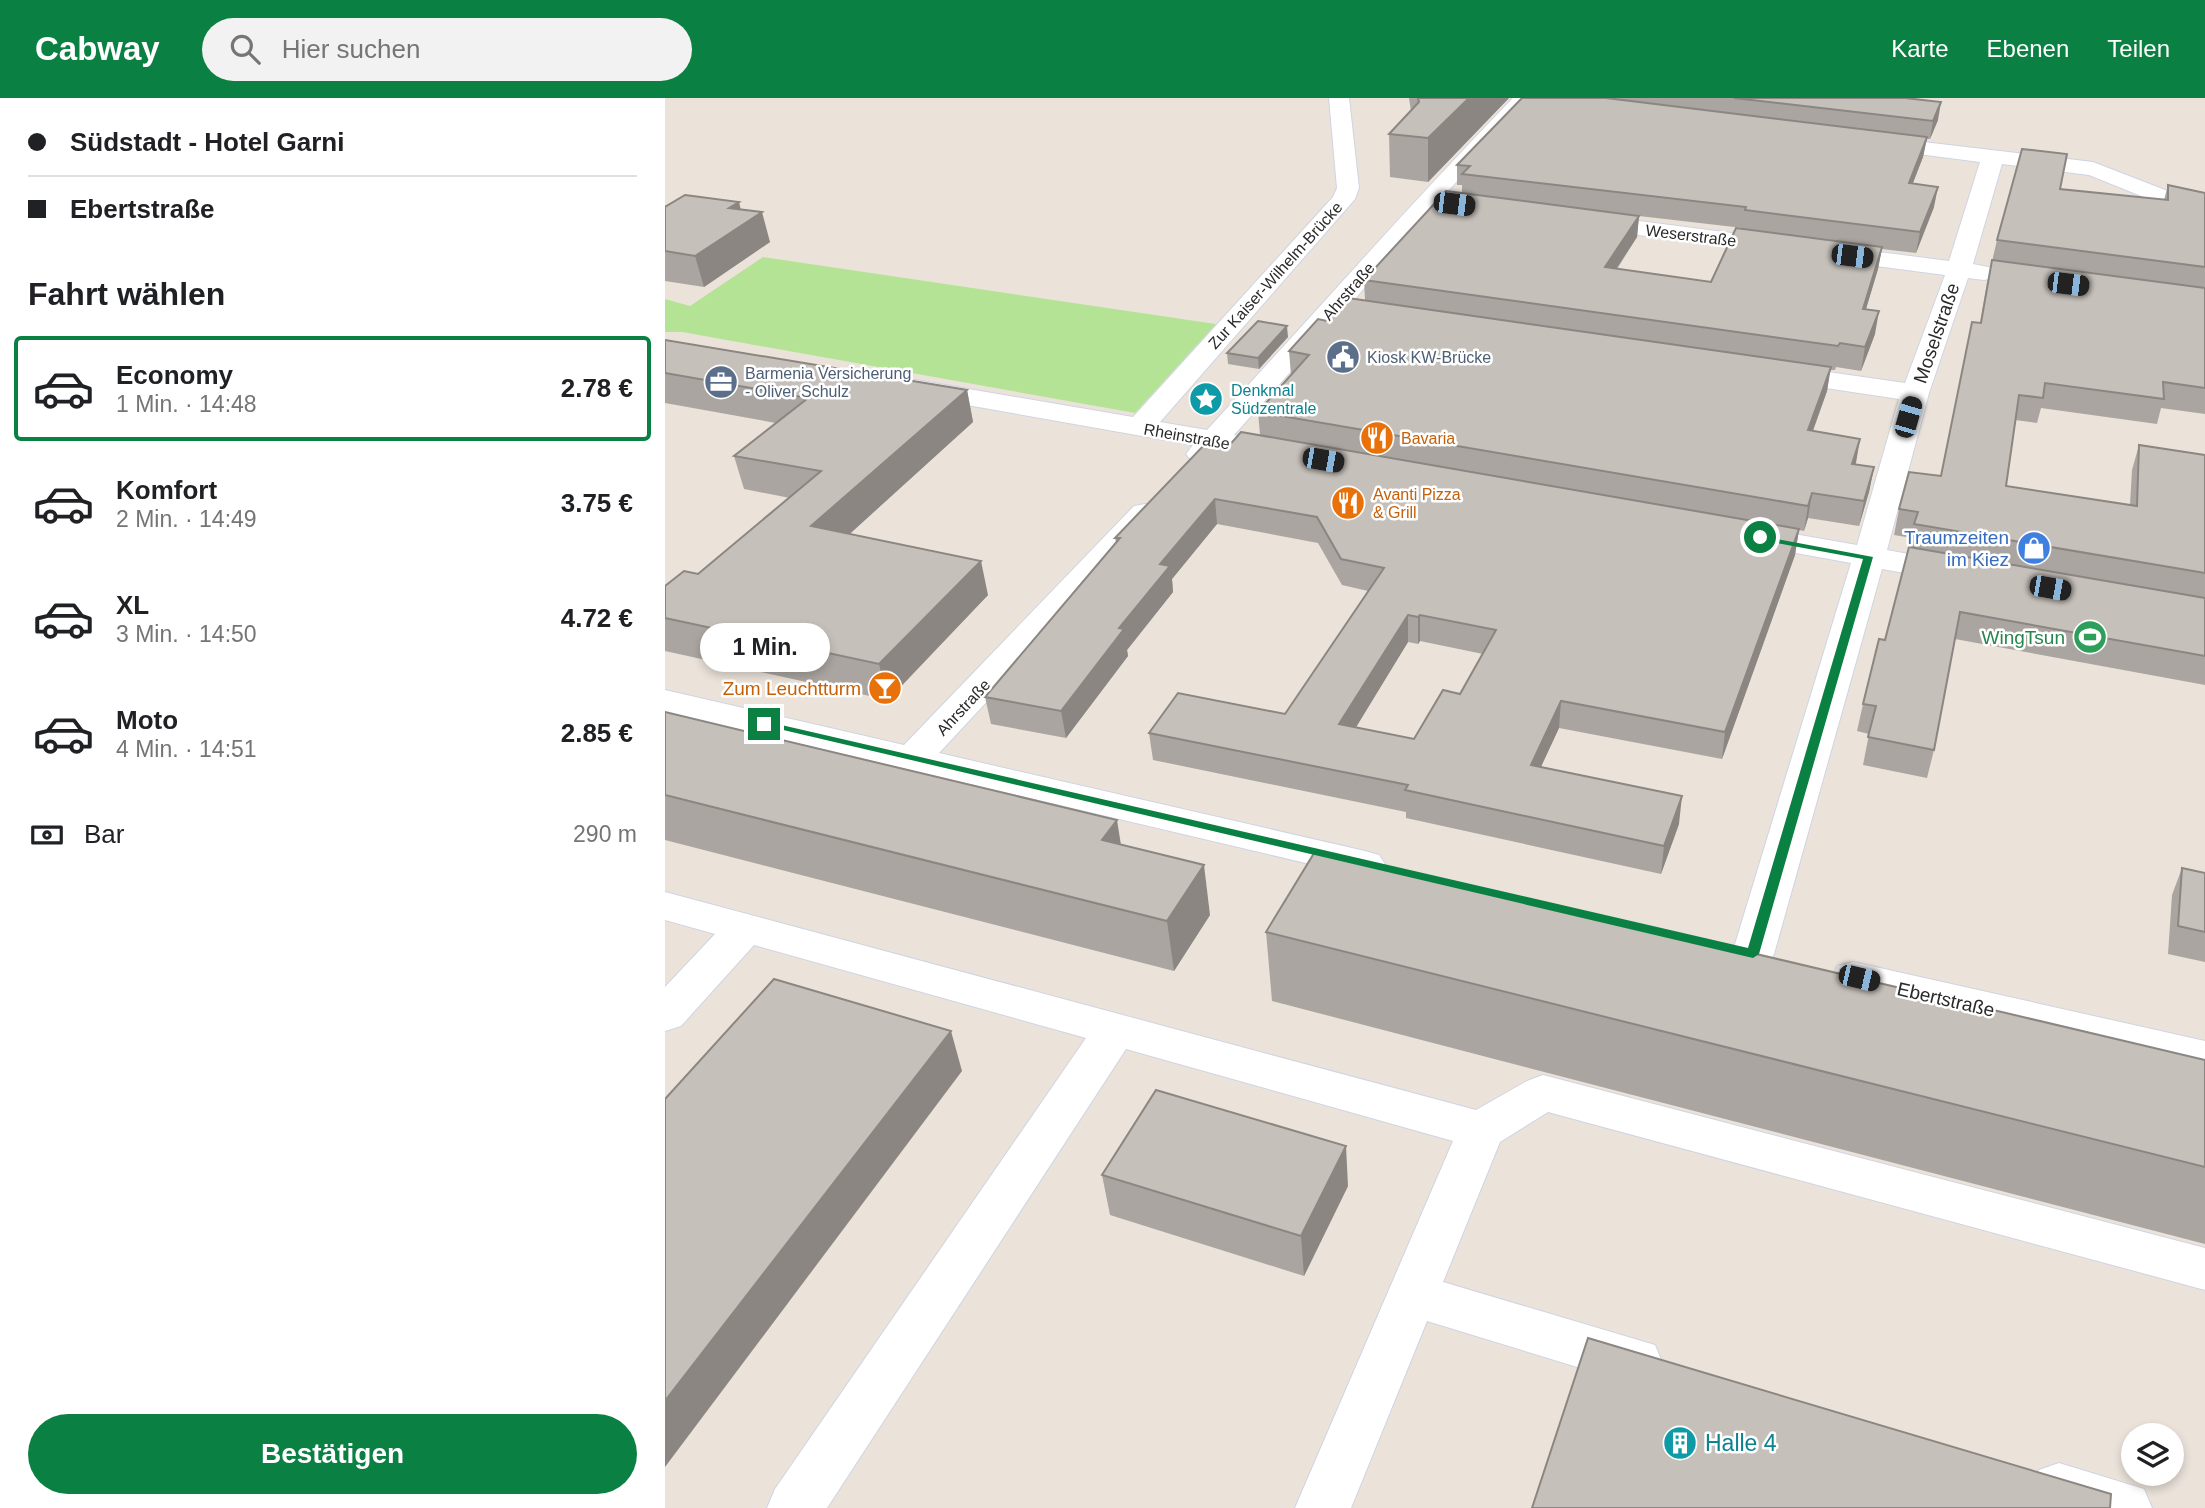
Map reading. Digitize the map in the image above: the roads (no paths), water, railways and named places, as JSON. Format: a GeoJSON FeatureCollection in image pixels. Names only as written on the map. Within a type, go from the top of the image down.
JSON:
{"type":"FeatureCollection","features":[{"type":"Feature","properties":{"kind":"street","name":"Zur Kaiser-Wilhelm-Brücke"},"geometry":{"type":"LineString","coordinates":[[1139,428],[1344,199],[1348,188],[1339,98]]}},
{"type":"Feature","properties":{"kind":"street"},"geometry":{"type":"LineString","coordinates":[[1525,98],[1551,102]]}},
{"type":"Feature","properties":{"kind":"street","name":"Ahrstraße"},"geometry":{"type":"LineString","coordinates":[[912,759],[1214,440],[1335,308],[1427,200],[1525,98]]}},
{"type":"Feature","properties":{"kind":"street"},"geometry":{"type":"LineString","coordinates":[[1857,140],[2093,169],[2179,203],[2205,206]]}},
{"type":"Feature","properties":{"kind":"street","name":"Moselstraße"},"geometry":{"type":"LineString","coordinates":[[1753,954],[1915,393],[1959,270],[1993,156]]}},
{"type":"Feature","properties":{"kind":"street"},"geometry":{"type":"LineString","coordinates":[[1427,200],[1454,204]]}},
{"type":"Feature","properties":{"kind":"street","name":"Weserstraße"},"geometry":{"type":"LineString","coordinates":[[1563,218],[2013,277]]}},
{"type":"Feature","properties":{"kind":"street"},"geometry":{"type":"LineString","coordinates":[[1335,308],[1362,312]]}},
{"type":"Feature","properties":{"kind":"street"},"geometry":{"type":"LineString","coordinates":[[1749,369],[1915,393]]}},
{"type":"Feature","properties":{"kind":"street","name":"Rheinstraße"},"geometry":{"type":"LineString","coordinates":[[890,384],[1309,457]]}},
{"type":"Feature","properties":{"kind":"street"},"geometry":{"type":"LineString","coordinates":[[1719,530],[1990,577]]}},
{"type":"Feature","properties":{"kind":"street"},"geometry":{"type":"LineString","coordinates":[[665,701],[1400,872]]}},
{"type":"Feature","properties":{"kind":"street"},"geometry":{"type":"LineString","coordinates":[[665,906],[1481,1130]]}},
{"type":"Feature","properties":{"kind":"street"},"geometry":{"type":"LineString","coordinates":[[665,1015],[746,928]]}},
{"type":"Feature","properties":{"kind":"street","name":"Ebertstraße"},"geometry":{"type":"LineString","coordinates":[[1712,944],[2205,1058]]}},
{"type":"Feature","properties":{"kind":"street"},"geometry":{"type":"LineString","coordinates":[[795,1508],[1115,1030]]}},
{"type":"Feature","properties":{"kind":"street"},"geometry":{"type":"LineString","coordinates":[[1324,1508],[1481,1130],[1543,1093],[2205,1269]]}},
{"type":"Feature","properties":{"kind":"street"},"geometry":{"type":"LineString","coordinates":[[1412,1295],[1676,1374]]}},
{"type":"Feature","properties":{"kind":"street"},"geometry":{"type":"LineString","coordinates":[[2018,1476],[2124,1508]]}},
{"type":"Feature","properties":{"kind":"place","name":"Kiosk KW-Brücke"},"geometry":{"type":"Point","coordinates":[1343,357]}},
{"type":"Feature","properties":{"kind":"place","name":"Barmenia Versicherung - Oliver Schulz"},"geometry":{"type":"Point","coordinates":[721,382]}},
{"type":"Feature","properties":{"kind":"place","name":"Denkmal Südzentrale"},"geometry":{"type":"Point","coordinates":[1206,399]}},
{"type":"Feature","properties":{"kind":"place","name":"Bavaria"},"geometry":{"type":"Point","coordinates":[1377,438]}},
{"type":"Feature","properties":{"kind":"place","name":"Avanti Pizza & Grill"},"geometry":{"type":"Point","coordinates":[1348,503]}},
{"type":"Feature","properties":{"kind":"place","name":"Traumzeiten im Kiez"},"geometry":{"type":"Point","coordinates":[2034,548]}},
{"type":"Feature","properties":{"kind":"place","name":"WingTsun"},"geometry":{"type":"Point","coordinates":[2090,637]}},
{"type":"Feature","properties":{"kind":"place","name":"Zum Leuchtturm"},"geometry":{"type":"Point","coordinates":[885,688]}},
{"type":"Feature","properties":{"kind":"place","name":"Halle 4"},"geometry":{"type":"Point","coordinates":[1680,1443]}}]}
